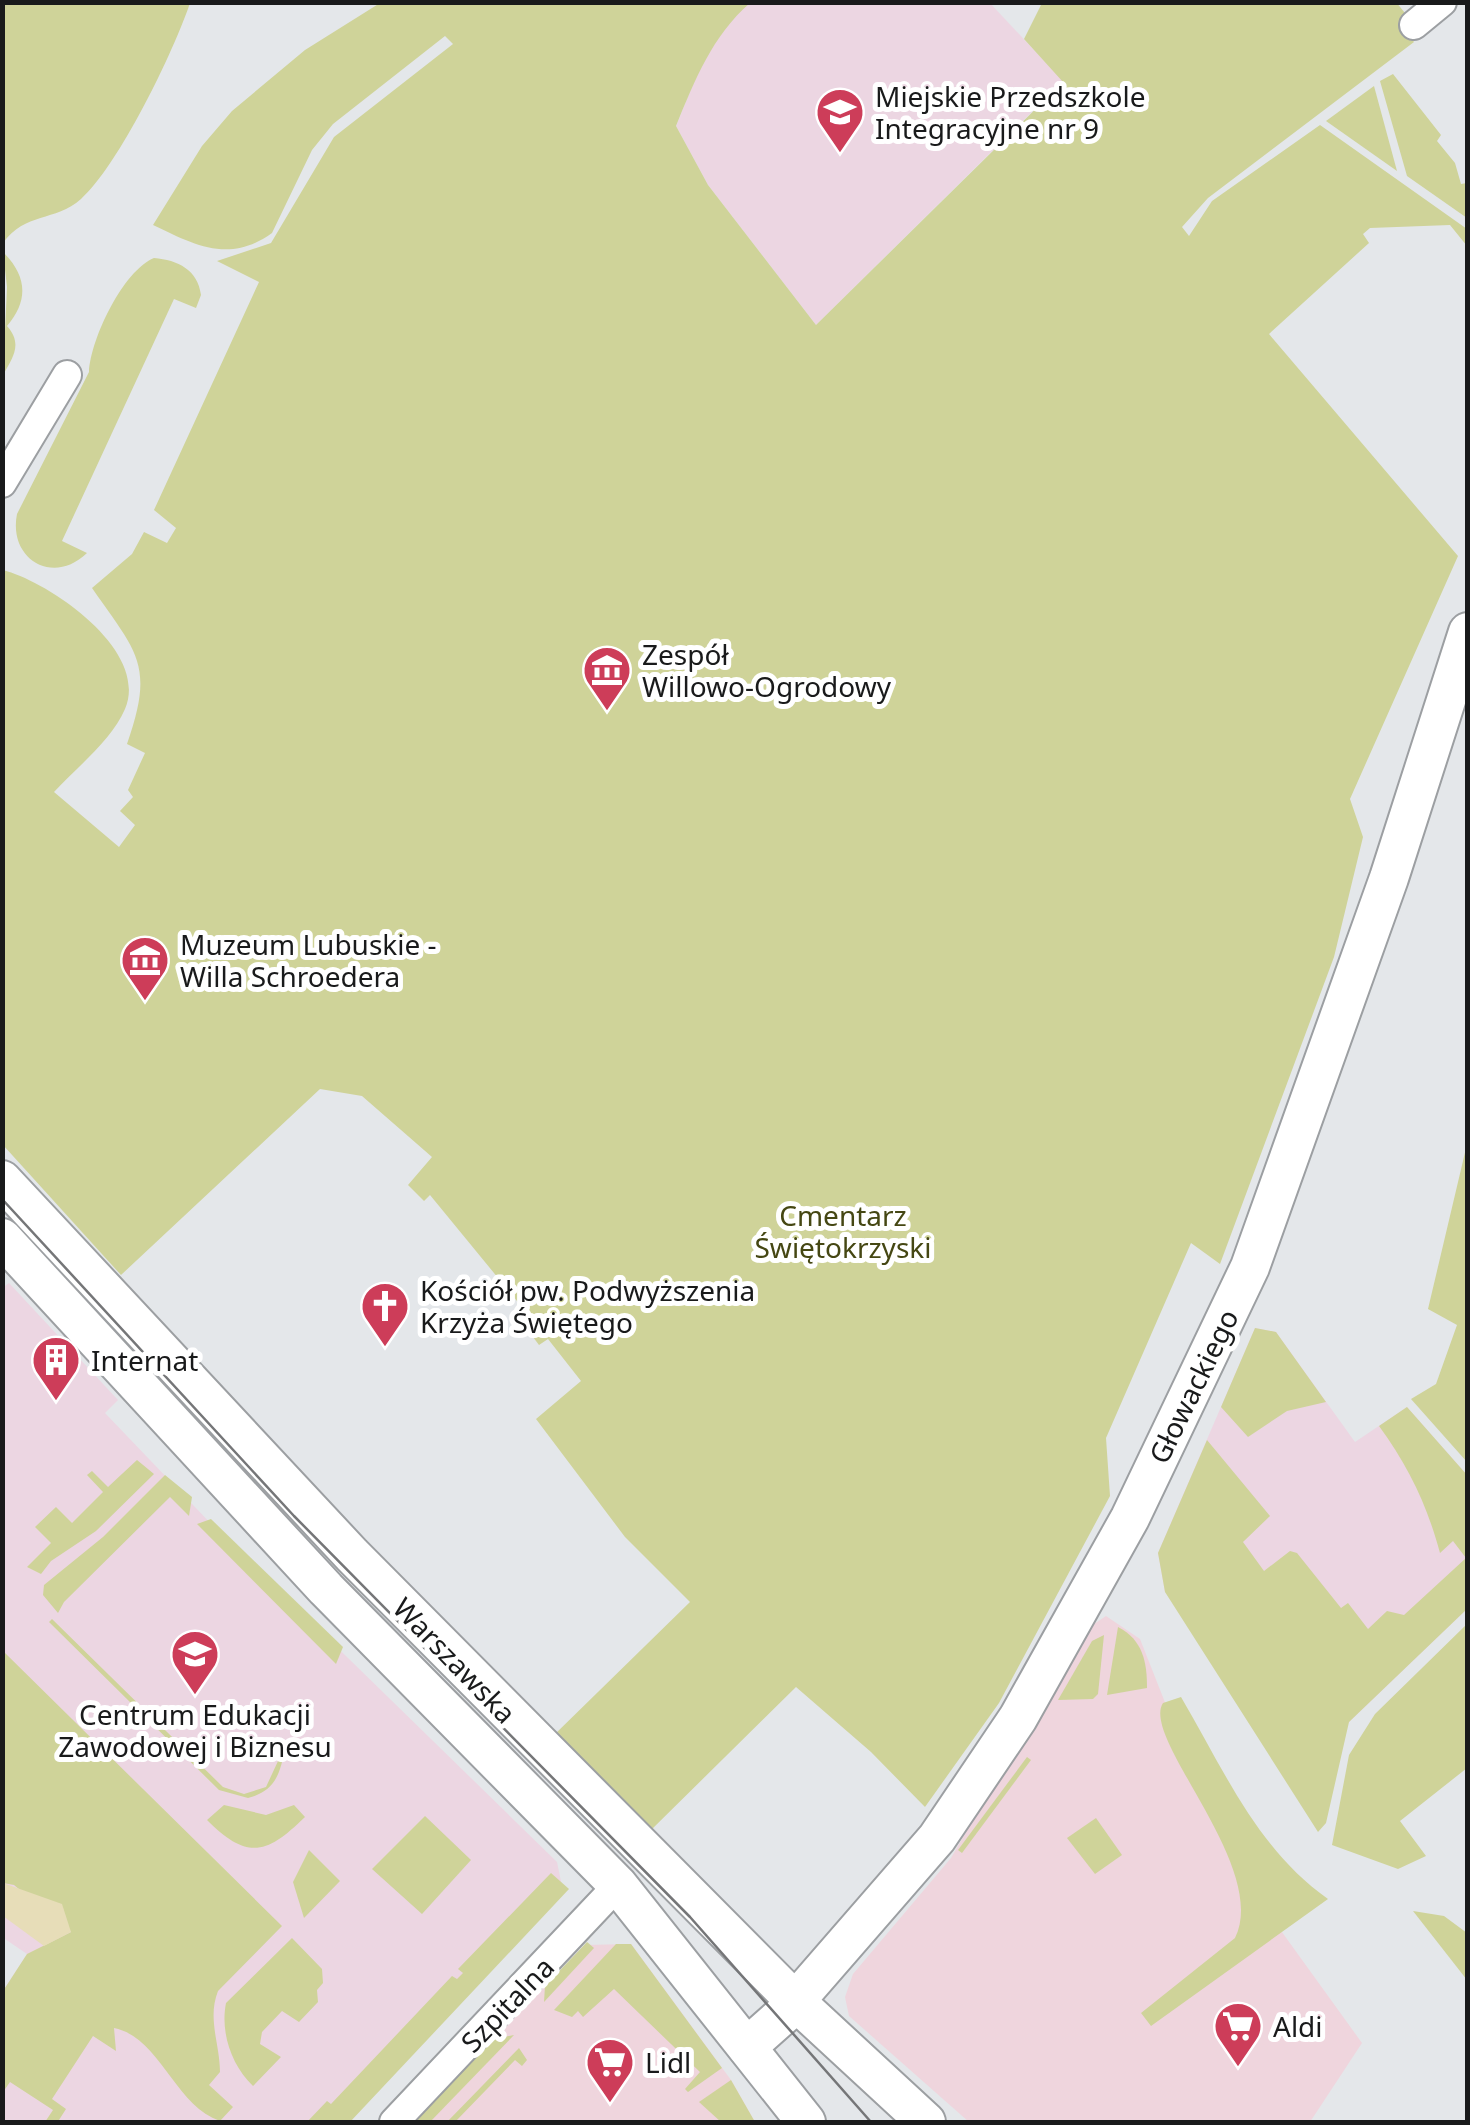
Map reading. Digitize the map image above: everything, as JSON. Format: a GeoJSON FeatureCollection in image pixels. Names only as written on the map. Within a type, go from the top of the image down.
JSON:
{"type":"FeatureCollection","features":[{"type":"Feature","properties":{"kind":"main road","name":"Głowackiego"},"geometry":{"type":"LineString","coordinates":[[747,2047],[795,2002],[937,1838],[1018,1718],[1130,1518],[1250,1267],[1389,878],[1468,632]]}},
{"type":"Feature","properties":{"kind":"main road","name":"Warszawska"},"geometry":{"type":"LineString","coordinates":[[2,1180],[339,1542],[795,2002],[926,2122]]}},
{"type":"Feature","properties":{"kind":"main road","name":"Warszawska"},"geometry":{"type":"LineString","coordinates":[[2,1238],[313,1575],[618,1885],[806,2122]]}},
{"type":"Feature","properties":{"kind":"street"},"geometry":{"type":"LineString","coordinates":[[1414,24],[1442,2]]}},
{"type":"Feature","properties":{"kind":"street"},"geometry":{"type":"LineString","coordinates":[[2,483],[67,375]]}},
{"type":"Feature","properties":{"kind":"street","name":"Szpitalna"},"geometry":{"type":"LineString","coordinates":[[394,2122],[618,1885]]}},
{"type":"Feature","properties":{"kind":"shaded area","name":"Miejskie Przedszkole Integracyjne nr 9"},"geometry":{"type":"Polygon","coordinates":[[[750,3],[990,3],[1063,81],[816,325],[708,185],[676,126],[702,62],[733,17],[750,3]]]}},
{"type":"Feature","properties":{"kind":"shaded area","name":"Centrum Edukacji Zawodowej i Biznesu"},"geometry":{"type":"Polygon","coordinates":[[[9,1283],[118,1400],[105,1413],[217,1530],[557,1862],[563,1891],[342,2122],[3,2122],[3,1991],[27,1954],[2,1937],[2,1288],[9,1283]]]}},
{"type":"Feature","properties":{"kind":"shaded area"},"geometry":{"type":"Polygon","coordinates":[[[1255,1328],[1276,1332],[1355,1442],[1407,1407],[1467,1475],[1467,1609],[1349,1722],[1342,1736],[1165,1592],[1158,1553],[1255,1328]]]}},
{"type":"Feature","properties":{"kind":"shaded area"},"geometry":{"type":"Polygon","coordinates":[[[1106,1616],[1140,1639],[1168,1710],[1269,1914],[1362,2043],[1310,2122],[969,2122],[849,2016],[845,1997],[853,1974],[951,1858],[1082,1632],[1106,1616]]]}},
{"type":"Feature","properties":{"kind":"shaded area"},"geometry":{"type":"Polygon","coordinates":[[[631,1944],[731,2080],[755,2122],[414,2122],[585,1945],[631,1944]]]}},
{"type":"Feature","properties":{"kind":"green space"},"geometry":{"type":"Polygon","coordinates":[[[3,2],[190,3],[144,106],[96,183],[71,206],[21,226],[3,243],[3,2]]]}},
{"type":"Feature","properties":{"kind":"green space","name":"Cmentarz Świętokrzyski"},"geometry":{"type":"Polygon","coordinates":[[[1396,2],[1409,18],[1401,25],[1414,42],[1208,198],[1182,227],[1189,236],[1212,201],[1320,125],[1467,229],[1467,246],[1450,225],[1370,228],[1363,234],[1369,243],[1269,334],[1458,556],[1350,799],[1363,837],[1334,957],[1220,1264],[1191,1243],[1106,1438],[1110,1496],[999,1703],[925,1807],[871,1752],[796,1687],[649,1832],[553,1736],[690,1602],[625,1537],[536,1419],[581,1381],[548,1339],[539,1345],[527,1329],[535,1323],[430,1195],[424,1201],[408,1185],[432,1157],[362,1096],[320,1089],[121,1275],[3,1145],[3,570],[45,588],[91,622],[123,664],[129,687],[125,709],[103,742],[54,792],[119,847],[135,825],[120,811],[133,797],[128,790],[145,753],[127,744],[140,695],[140,677],[130,645],[92,588],[132,554],[144,532],[167,543],[176,528],[154,510],[259,282],[217,261],[271,243],[334,137],[453,44],[445,36],[333,124],[312,150],[272,233],[241,248],[212,248],[153,225],[202,146],[232,111],[305,50],[380,3],[750,3],[715,44],[676,126],[708,185],[816,325],[1063,82],[1024,39],[1042,3],[1396,2]]]}},
{"type":"Feature","properties":{"kind":"green space"},"geometry":{"type":"Polygon","coordinates":[[[1393,74],[1441,135],[1437,141],[1455,163],[1461,184],[1467,183],[1467,218],[1407,176],[1380,81],[1393,74]]]}},
{"type":"Feature","properties":{"kind":"green space"},"geometry":{"type":"Polygon","coordinates":[[[1374,86],[1397,171],[1326,121],[1374,86]]]}},
{"type":"Feature","properties":{"kind":"green space"},"geometry":{"type":"Polygon","coordinates":[[[3,252],[21,279],[22,297],[7,326],[15,345],[3,375],[7,287],[3,252]]]}},
{"type":"Feature","properties":{"kind":"green space"},"geometry":{"type":"Polygon","coordinates":[[[154,258],[171,261],[191,273],[201,295],[196,308],[174,299],[62,541],[87,553],[60,567],[36,563],[19,544],[17,514],[89,372],[102,324],[111,307],[131,277],[154,258]]]}},
{"type":"Feature","properties":{"kind":"green space"},"geometry":{"type":"Polygon","coordinates":[[[1467,1144],[1468,1462],[1411,1399],[1436,1384],[1457,1325],[1428,1309],[1467,1144]]]}},
{"type":"Feature","properties":{"kind":"green space"},"geometry":{"type":"Polygon","coordinates":[[[1255,1328],[1276,1332],[1326,1402],[1287,1411],[1248,1437],[1221,1407],[1255,1328]]]}},
{"type":"Feature","properties":{"kind":"green space"},"geometry":{"type":"Polygon","coordinates":[[[1407,1407],[1467,1475],[1467,1609],[1349,1722],[1326,1823],[1318,1832],[1165,1592],[1158,1553],[1207,1440],[1270,1516],[1243,1542],[1264,1571],[1290,1551],[1297,1553],[1341,1608],[1348,1603],[1368,1629],[1387,1611],[1404,1615],[1466,1558],[1453,1541],[1440,1553],[1416,1487],[1379,1426],[1407,1407]]]}},
{"type":"Feature","properties":{"kind":"green space"},"geometry":{"type":"Polygon","coordinates":[[[137,1460],[154,1474],[96,1531],[51,1561],[41,1574],[27,1567],[51,1543],[35,1527],[56,1507],[72,1523],[103,1492],[87,1475],[92,1471],[108,1487],[137,1460]]]}},
{"type":"Feature","properties":{"kind":"green space"},"geometry":{"type":"Polygon","coordinates":[[[165,1475],[192,1497],[189,1516],[170,1497],[64,1602],[58,1613],[43,1595],[44,1585],[103,1537],[165,1475]]]}},
{"type":"Feature","properties":{"kind":"green space"},"geometry":{"type":"Polygon","coordinates":[[[211,1519],[343,1647],[336,1664],[197,1524],[211,1519]]]}},
{"type":"Feature","properties":{"kind":"green space"},"geometry":{"type":"Polygon","coordinates":[[[52,1619],[223,1787],[244,1794],[266,1787],[285,1746],[279,1772],[271,1785],[248,1798],[219,1790],[49,1622],[52,1619]]]}},
{"type":"Feature","properties":{"kind":"green space"},"geometry":{"type":"Polygon","coordinates":[[[1467,1624],[1467,1768],[1400,1821],[1426,1856],[1398,1869],[1332,1845],[1349,1755],[1375,1714],[1467,1624]]]}},
{"type":"Feature","properties":{"kind":"green space"},"geometry":{"type":"Polygon","coordinates":[[[1118,1627],[1133,1638],[1142,1653],[1147,1688],[1107,1695],[1118,1627]]]}},
{"type":"Feature","properties":{"kind":"green space"},"geometry":{"type":"Polygon","coordinates":[[[1104,1635],[1098,1694],[1093,1699],[1058,1700],[1092,1641],[1104,1635]]]}},
{"type":"Feature","properties":{"kind":"green space"},"geometry":{"type":"Polygon","coordinates":[[[3,1651],[282,1926],[218,1991],[214,2022],[220,2072],[209,2085],[233,2107],[220,2121],[190,2101],[144,2044],[114,2028],[116,2051],[93,2036],[52,2099],[66,2109],[59,2120],[63,2122],[45,2122],[53,2110],[10,2082],[3,2092],[3,1991],[27,1954],[71,1932],[14,1885],[3,1883],[3,1651]]]}},
{"type":"Feature","properties":{"kind":"green space"},"geometry":{"type":"Polygon","coordinates":[[[1181,1697],[1262,1832],[1281,1857],[1328,1899],[1151,2026],[1141,2013],[1235,1938],[1241,1909],[1235,1876],[1222,1842],[1169,1745],[1161,1720],[1163,1703],[1181,1697]]]}},
{"type":"Feature","properties":{"kind":"green space"},"geometry":{"type":"Polygon","coordinates":[[[1027,1757],[1031,1760],[962,1853],[958,1850],[1027,1757]]]}},
{"type":"Feature","properties":{"kind":"green space"},"geometry":{"type":"Polygon","coordinates":[[[224,1805],[266,1815],[294,1805],[305,1817],[268,1845],[246,1847],[207,1820],[224,1805]]]}},
{"type":"Feature","properties":{"kind":"green space"},"geometry":{"type":"Polygon","coordinates":[[[425,1816],[471,1860],[422,1914],[372,1869],[425,1816]]]}},
{"type":"Feature","properties":{"kind":"green space"},"geometry":{"type":"Polygon","coordinates":[[[1096,1818],[1122,1855],[1095,1874],[1067,1838],[1096,1818]]]}},
{"type":"Feature","properties":{"kind":"green space"},"geometry":{"type":"Polygon","coordinates":[[[309,1850],[340,1881],[304,1918],[293,1882],[309,1850]]]}},
{"type":"Feature","properties":{"kind":"green space"},"geometry":{"type":"Polygon","coordinates":[[[551,1873],[569,1889],[350,2122],[307,2122],[327,2101],[331,2104],[452,1976],[457,1979],[463,1973],[458,1969],[551,1873]]]}},
{"type":"Feature","properties":{"kind":"green space"},"geometry":{"type":"Polygon","coordinates":[[[1413,1911],[1444,1916],[1467,1933],[1467,1980],[1413,1911]]]}},
{"type":"Feature","properties":{"kind":"green space"},"geometry":{"type":"Polygon","coordinates":[[[292,1938],[322,1969],[318,2002],[299,2022],[282,2011],[262,2032],[260,2044],[281,2057],[253,2086],[229,2048],[226,2003],[292,1938]]]}},
{"type":"Feature","properties":{"kind":"green space"},"geometry":{"type":"Polygon","coordinates":[[[587,1942],[594,1948],[544,2002],[545,1986],[587,1942]]]}},
{"type":"Feature","properties":{"kind":"green space"},"geometry":{"type":"Polygon","coordinates":[[[616,1944],[631,1944],[722,2068],[688,2092],[685,2089],[700,2072],[614,1989],[583,2017],[578,2011],[572,2017],[554,2010],[616,1944]]]}},
{"type":"Feature","properties":{"kind":"green space"},"geometry":{"type":"Polygon","coordinates":[[[514,2035],[430,2122],[414,2122],[494,2039],[514,2035]]]}},
{"type":"Feature","properties":{"kind":"green space"},"geometry":{"type":"Polygon","coordinates":[[[519,2048],[527,2060],[522,2066],[515,2060],[455,2122],[447,2122],[519,2048]]]}},
{"type":"Feature","properties":{"kind":"green space"},"geometry":{"type":"Polygon","coordinates":[[[731,2080],[755,2122],[721,2122],[699,2102],[731,2080]]]}},
{"type":"Feature","properties":{"kind":"sand"},"geometry":{"type":"Polygon","coordinates":[[[3,1883],[62,1904],[71,1932],[44,1946],[3,1916],[3,1883]]]}},
{"type":"Feature","properties":{"kind":"tram line"},"geometry":{"type":"LineString","coordinates":[[2,1199],[294,1516],[690,1917],[871,2122]]}},
{"type":"Feature","properties":{"kind":"place","name":"Miejskie Przedszkole Integracyjne nr 9"},"geometry":{"type":"Point","coordinates":[840,154]}},
{"type":"Feature","properties":{"kind":"place","name":"Zespół Willowo-Ogrodowy"},"geometry":{"type":"Point","coordinates":[607,712]}},
{"type":"Feature","properties":{"kind":"place","name":"Muzeum Lubuskie - Willa Schroedera"},"geometry":{"type":"Point","coordinates":[145,1002]}},
{"type":"Feature","properties":{"kind":"place","name":"Kościół pw. Podwyższenia Krzyża Świętego"},"geometry":{"type":"Point","coordinates":[385,1348]}},
{"type":"Feature","properties":{"kind":"place","name":"Internat"},"geometry":{"type":"Point","coordinates":[56,1402]}},
{"type":"Feature","properties":{"kind":"place","name":"Centrum Edukacji Zawodowej i Biznesu"},"geometry":{"type":"Point","coordinates":[195,1696]}},
{"type":"Feature","properties":{"kind":"place","name":"Aldi"},"geometry":{"type":"Point","coordinates":[1238,2068]}},
{"type":"Feature","properties":{"kind":"place","name":"Lidl"},"geometry":{"type":"Point","coordinates":[610,2104]}}]}
